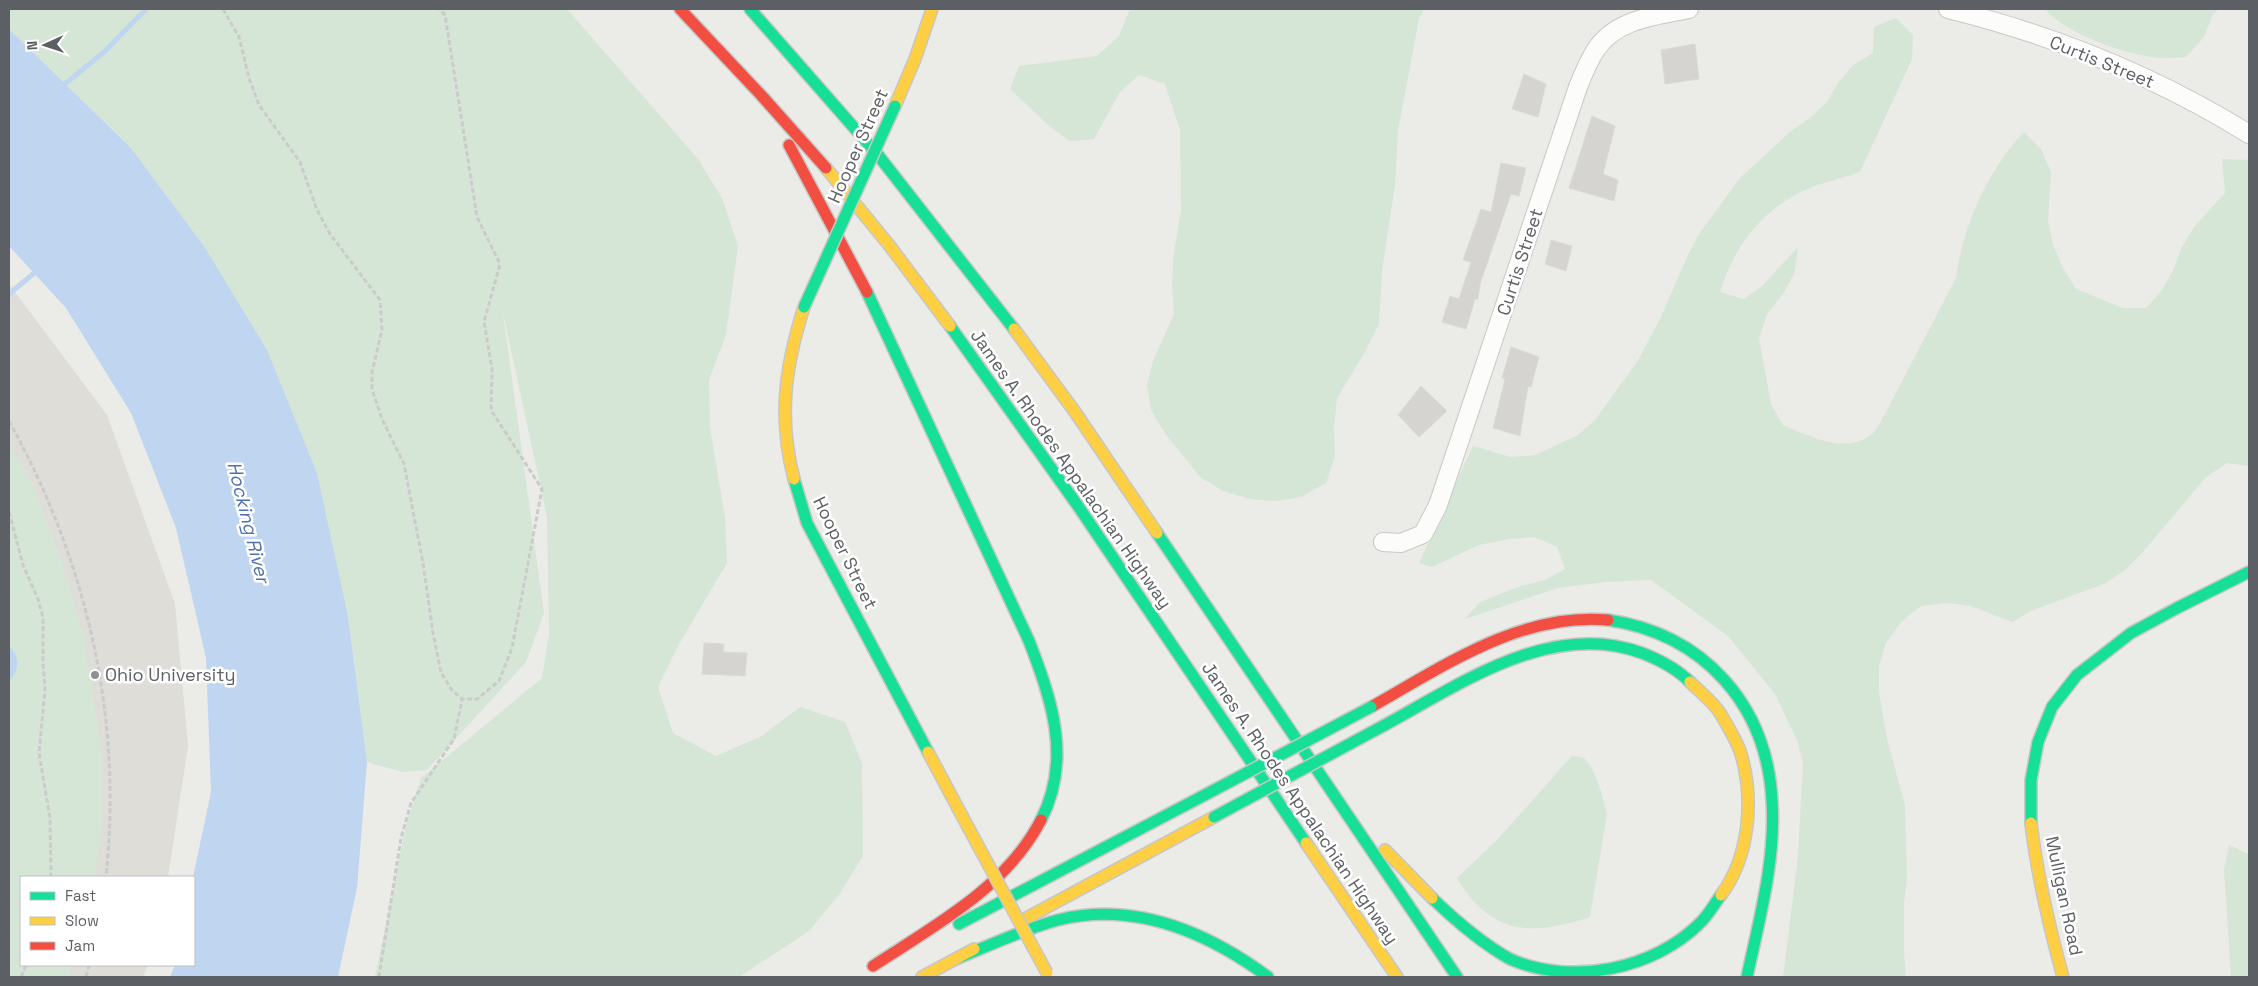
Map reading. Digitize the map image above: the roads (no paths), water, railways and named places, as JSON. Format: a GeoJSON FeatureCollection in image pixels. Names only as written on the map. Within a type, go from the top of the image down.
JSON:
{"type":"FeatureCollection","features":[{"type":"Feature","properties":{"kind":"main road","name":"James A. Rhodes Appalachian Highway"},"geometry":{"type":"LineString","coordinates":[[680,9],[765,100],[887,243],[1002,397],[1057,474],[1396,977]]}},
{"type":"Feature","properties":{"kind":"main road","name":"James A. Rhodes Appalachian Highway"},"geometry":{"type":"LineString","coordinates":[[750,9],[902,183],[1020,335],[1080,420],[1457,977]]}},
{"type":"Feature","properties":{"kind":"main road","name":"Hooper Street"},"geometry":{"type":"LineString","coordinates":[[932,9],[916,59],[804,307],[786,372],[784,402],[786,451],[795,488],[807,523],[1048,975]]}},
{"type":"Feature","properties":{"kind":"main road"},"geometry":{"type":"LineString","coordinates":[[765,100],[846,250],[898,357],[1029,641],[1046,683],[1055,719],[1058,749],[1055,780],[1046,813],[1029,844],[1008,870],[985,889],[860,974]]}},
{"type":"Feature","properties":{"kind":"main road","name":"Mulligan Road"},"geometry":{"type":"LineString","coordinates":[[2063,977],[2039,882],[2030,808],[2030,778],[2036,747],[2045,721],[2067,686],[2078,673],[2134,631],[2249,572]]}},
{"type":"Feature","properties":{"kind":"main road"},"geometry":{"type":"LineString","coordinates":[[873,966],[993,907],[1485,646],[1514,633],[1549,622],[1582,619],[1619,621],[1650,629],[1683,644],[1711,665],[1722,676],[1733,688],[1753,718],[1765,747],[1773,785],[1774,823],[1768,866],[1746,977]]}},
{"type":"Feature","properties":{"kind":"main road"},"geometry":{"type":"LineString","coordinates":[[922,977],[1033,914],[1383,726],[1494,668],[1553,646],[1583,643],[1614,645],[1641,652],[1668,664],[1693,683],[1713,703],[1729,727],[1741,755],[1749,787],[1749,821],[1742,855],[1727,890],[1706,919],[1685,937],[1658,954],[1630,966],[1600,973],[1571,974],[1543,970],[1514,960],[1486,945],[1462,926],[1340,806]]}},
{"type":"Feature","properties":{"kind":"main road"},"geometry":{"type":"LineString","coordinates":[[958,958],[1048,924],[1073,917],[1098,915],[1131,916],[1160,920],[1190,930],[1226,947],[1268,977]]}},
{"type":"Feature","properties":{"kind":"street","name":"Curtis Street"},"geometry":{"type":"LineString","coordinates":[[1383,542],[1401,543],[1423,534],[1438,505],[1578,87],[1594,52],[1609,34],[1623,25],[1689,9]]}},
{"type":"Feature","properties":{"kind":"street","name":"Curtis Street"},"geometry":{"type":"LineString","coordinates":[[1948,9],[1995,21],[2102,60],[2209,109],[2249,134]]}},
{"type":"Feature","properties":{"kind":"water","name":"Hocking River"},"geometry":{"type":"Polygon","coordinates":[[[9,29],[131,148],[204,246],[267,350],[317,473],[348,616],[367,762],[357,888],[338,977],[170,977],[175,966],[195,966],[195,876],[193,876],[211,792],[206,658],[176,528],[131,413],[66,308],[9,246],[9,29]]]}},
{"type":"Feature","properties":{"kind":"water"},"geometry":{"type":"Polygon","coordinates":[[[9,646],[17,659],[17,668],[9,682],[9,646]]]}},
{"type":"Feature","properties":{"kind":"waterway"},"geometry":{"type":"LineString","coordinates":[[60,88],[104,52],[146,9]]}},
{"type":"Feature","properties":{"kind":"waterway"},"geometry":{"type":"LineString","coordinates":[[9,294],[39,269]]}},
{"type":"Feature","properties":{"kind":"place","name":"Ohio University"},"geometry":{"type":"Point","coordinates":[95,675]}}]}
